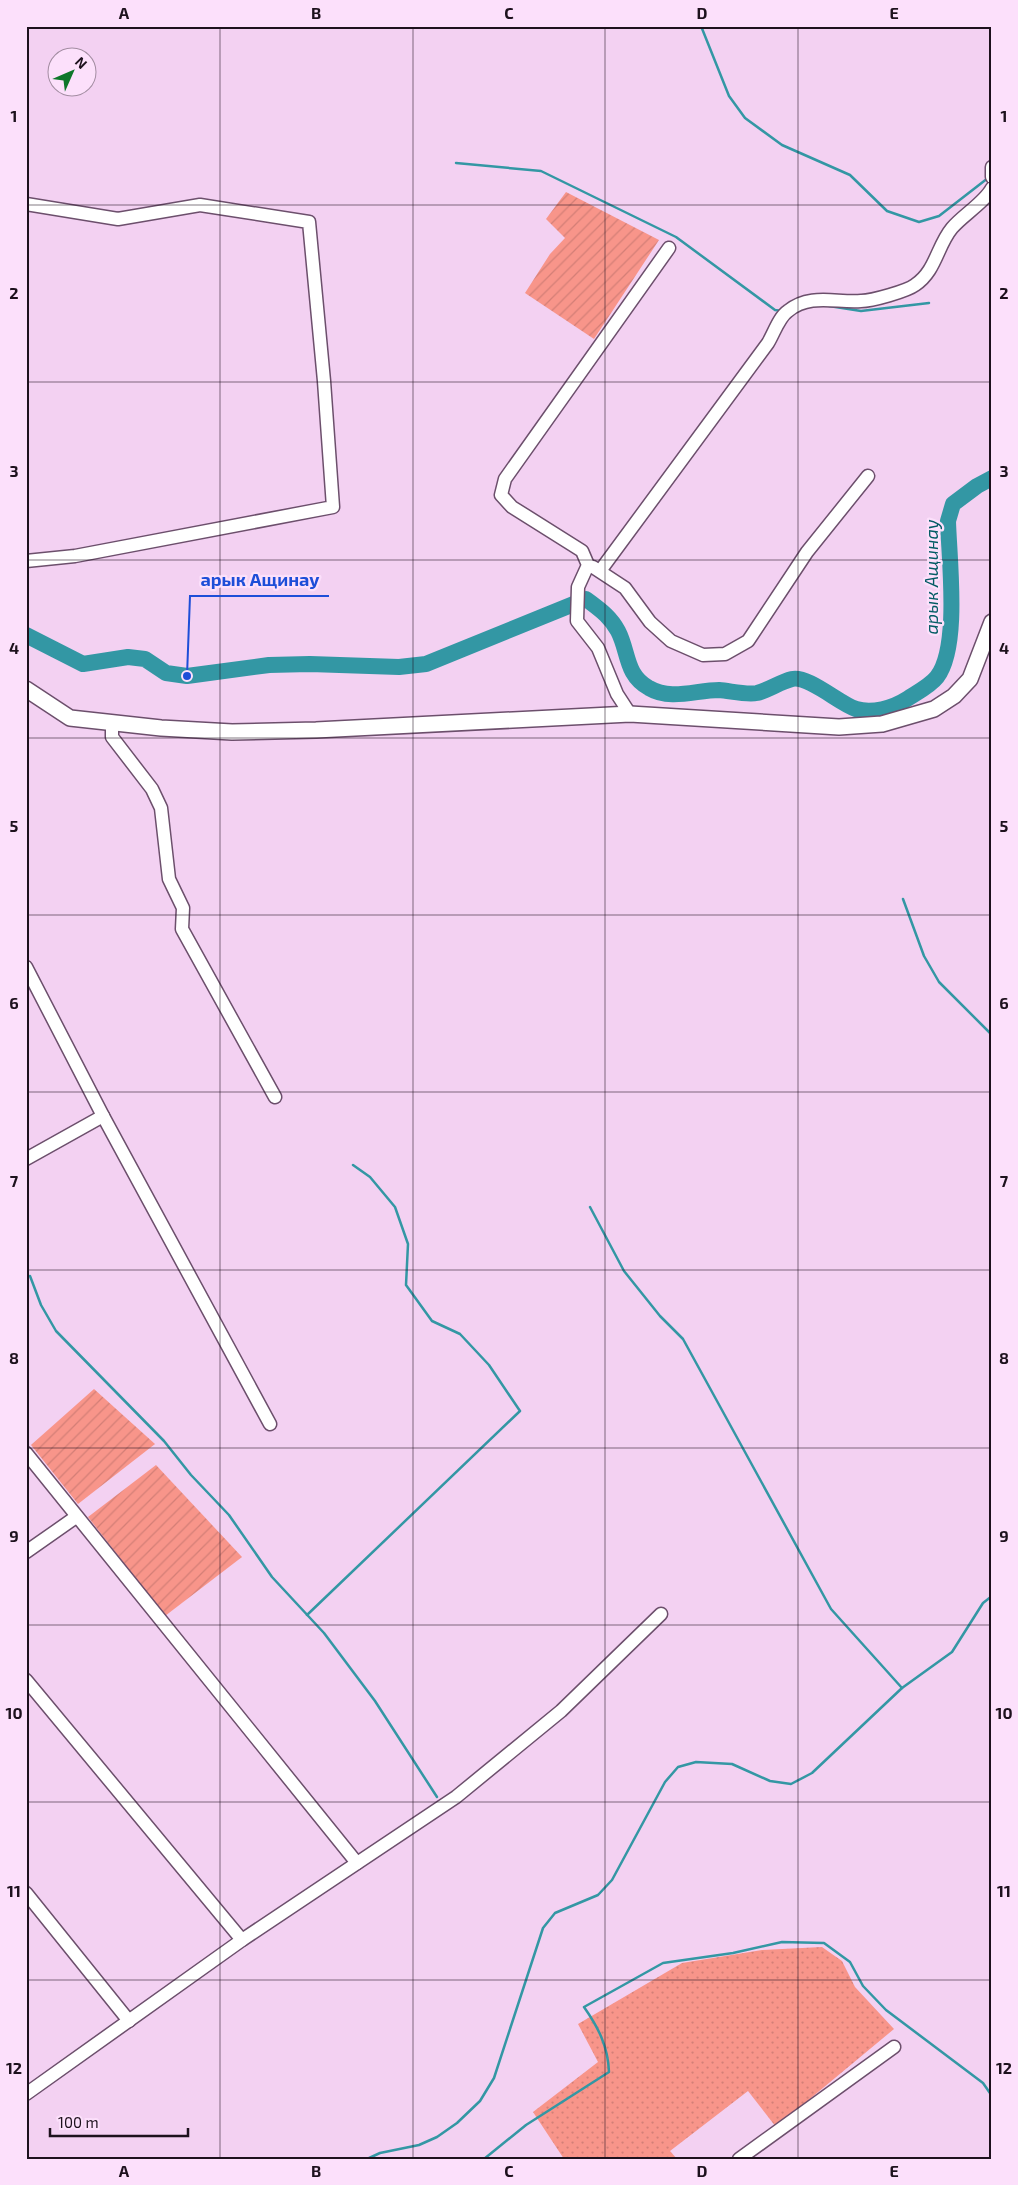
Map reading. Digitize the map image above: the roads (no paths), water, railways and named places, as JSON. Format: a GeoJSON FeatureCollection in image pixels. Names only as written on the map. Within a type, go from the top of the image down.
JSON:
{"type":"FeatureCollection","features":[{"type":"Feature","properties":{"kind":"main road"},"geometry":{"type":"LineString","coordinates":[[26,690],[70,718],[232,732],[316,730],[630,714],[839,727],[882,724],[934,708],[954,696],[970,679],[992,622]]}},
{"type":"Feature","properties":{"kind":"street"},"geometry":{"type":"LineString","coordinates":[[992,167],[992,177]]}},
{"type":"Feature","properties":{"kind":"street"},"geometry":{"type":"LineString","coordinates":[[600,571],[768,343],[786,312],[799,303],[826,299],[862,302],[914,286],[928,275],[950,230],[967,212],[989,194],[992,188]]}},
{"type":"Feature","properties":{"kind":"street"},"geometry":{"type":"LineString","coordinates":[[26,204],[118,219],[200,205],[309,222],[324,381],[333,506],[75,556],[26,561]]}},
{"type":"Feature","properties":{"kind":"street"},"geometry":{"type":"LineString","coordinates":[[669,248],[505,479],[501,495],[512,507],[582,551],[588,565],[625,588],[650,622],[672,641],[703,655],[725,654],[748,641],[807,552],[868,476]]}},
{"type":"Feature","properties":{"kind":"street"},"geometry":{"type":"LineString","coordinates":[[588,565],[578,587],[577,620],[598,648],[616,694],[630,714]]}},
{"type":"Feature","properties":{"kind":"street"},"geometry":{"type":"LineString","coordinates":[[112,722],[112,737],[152,789],[161,808],[169,879],[183,908],[182,929],[275,1097]]}},
{"type":"Feature","properties":{"kind":"street"},"geometry":{"type":"LineString","coordinates":[[26,967],[103,1116],[270,1424]]}},
{"type":"Feature","properties":{"kind":"street"},"geometry":{"type":"LineString","coordinates":[[26,1159],[103,1116]]}},
{"type":"Feature","properties":{"kind":"street"},"geometry":{"type":"LineString","coordinates":[[26,1454],[357,1863]]}},
{"type":"Feature","properties":{"kind":"street"},"geometry":{"type":"LineString","coordinates":[[26,1552],[76,1517]]}},
{"type":"Feature","properties":{"kind":"street"},"geometry":{"type":"LineString","coordinates":[[26,2094],[242,1940],[456,1798],[560,1712],[661,1614]]}},
{"type":"Feature","properties":{"kind":"street"},"geometry":{"type":"LineString","coordinates":[[26,1680],[242,1940]]}},
{"type":"Feature","properties":{"kind":"street"},"geometry":{"type":"LineString","coordinates":[[26,1893],[129,2021]]}},
{"type":"Feature","properties":{"kind":"street"},"geometry":{"type":"LineString","coordinates":[[739,2159],[894,2047]]}},
{"type":"Feature","properties":{"kind":"waterway"},"geometry":{"type":"LineString","coordinates":[[701,26],[729,96],[745,118],[782,145],[850,175],[887,211],[919,222],[939,216],[988,178]]}},
{"type":"Feature","properties":{"kind":"waterway"},"geometry":{"type":"LineString","coordinates":[[456,163],[541,171],[676,237],[775,310],[782,311]]}},
{"type":"Feature","properties":{"kind":"waterway"},"geometry":{"type":"LineString","coordinates":[[829,306],[861,311],[929,303]]}},
{"type":"Feature","properties":{"kind":"waterway","name":"арык Ащинау"},"geometry":{"type":"LineString","coordinates":[[26,635],[83,664],[128,657],[145,659],[166,673],[187,676],[269,665],[310,664],[399,667],[426,664],[586,599],[604,613],[615,626],[622,639],[636,677],[641,683],[657,692],[684,694],[719,690],[757,693],[788,680],[799,679],[815,685],[856,709],[869,711],[882,709],[895,705],[923,689],[937,677],[944,663],[949,645],[952,602],[948,521],[953,504],[977,486],[992,478]]}},
{"type":"Feature","properties":{"kind":"waterway"},"geometry":{"type":"LineString","coordinates":[[903,899],[924,956],[939,982],[992,1035]]}},
{"type":"Feature","properties":{"kind":"waterway"},"geometry":{"type":"LineString","coordinates":[[307,1615],[520,1411],[489,1365],[460,1334],[432,1321],[406,1285],[408,1244],[395,1207],[370,1177],[353,1165]]}},
{"type":"Feature","properties":{"kind":"waterway"},"geometry":{"type":"LineString","coordinates":[[590,1207],[624,1271],[660,1316],[683,1339],[831,1609],[902,1688]]}},
{"type":"Feature","properties":{"kind":"waterway"},"geometry":{"type":"LineString","coordinates":[[30,1276],[41,1305],[56,1331],[164,1441],[191,1475],[229,1515],[272,1577],[324,1633],[375,1701],[437,1797]]}},
{"type":"Feature","properties":{"kind":"waterway"},"geometry":{"type":"LineString","coordinates":[[367,2159],[380,2153],[419,2145],[437,2137],[457,2123],[480,2101],[494,2078],[543,1928],[555,1913],[598,1895],[612,1880],[665,1782],[678,1767],[696,1762],[732,1764],[770,1781],[791,1784],[812,1773],[902,1688],[952,1652],[983,1603],[992,1596]]}},
{"type":"Feature","properties":{"kind":"waterway"},"geometry":{"type":"LineString","coordinates":[[484,2159],[526,2125],[609,2072],[607,2054],[601,2037],[584,2007],[663,1963],[733,1953],[782,1942],[824,1943],[850,1962],[863,1986],[886,2010],[983,2083],[992,2096]]}},
{"type":"Feature","properties":{"kind":"place","name":"арык Ащинау"},"geometry":{"type":"Point","coordinates":[187,676]}}]}
